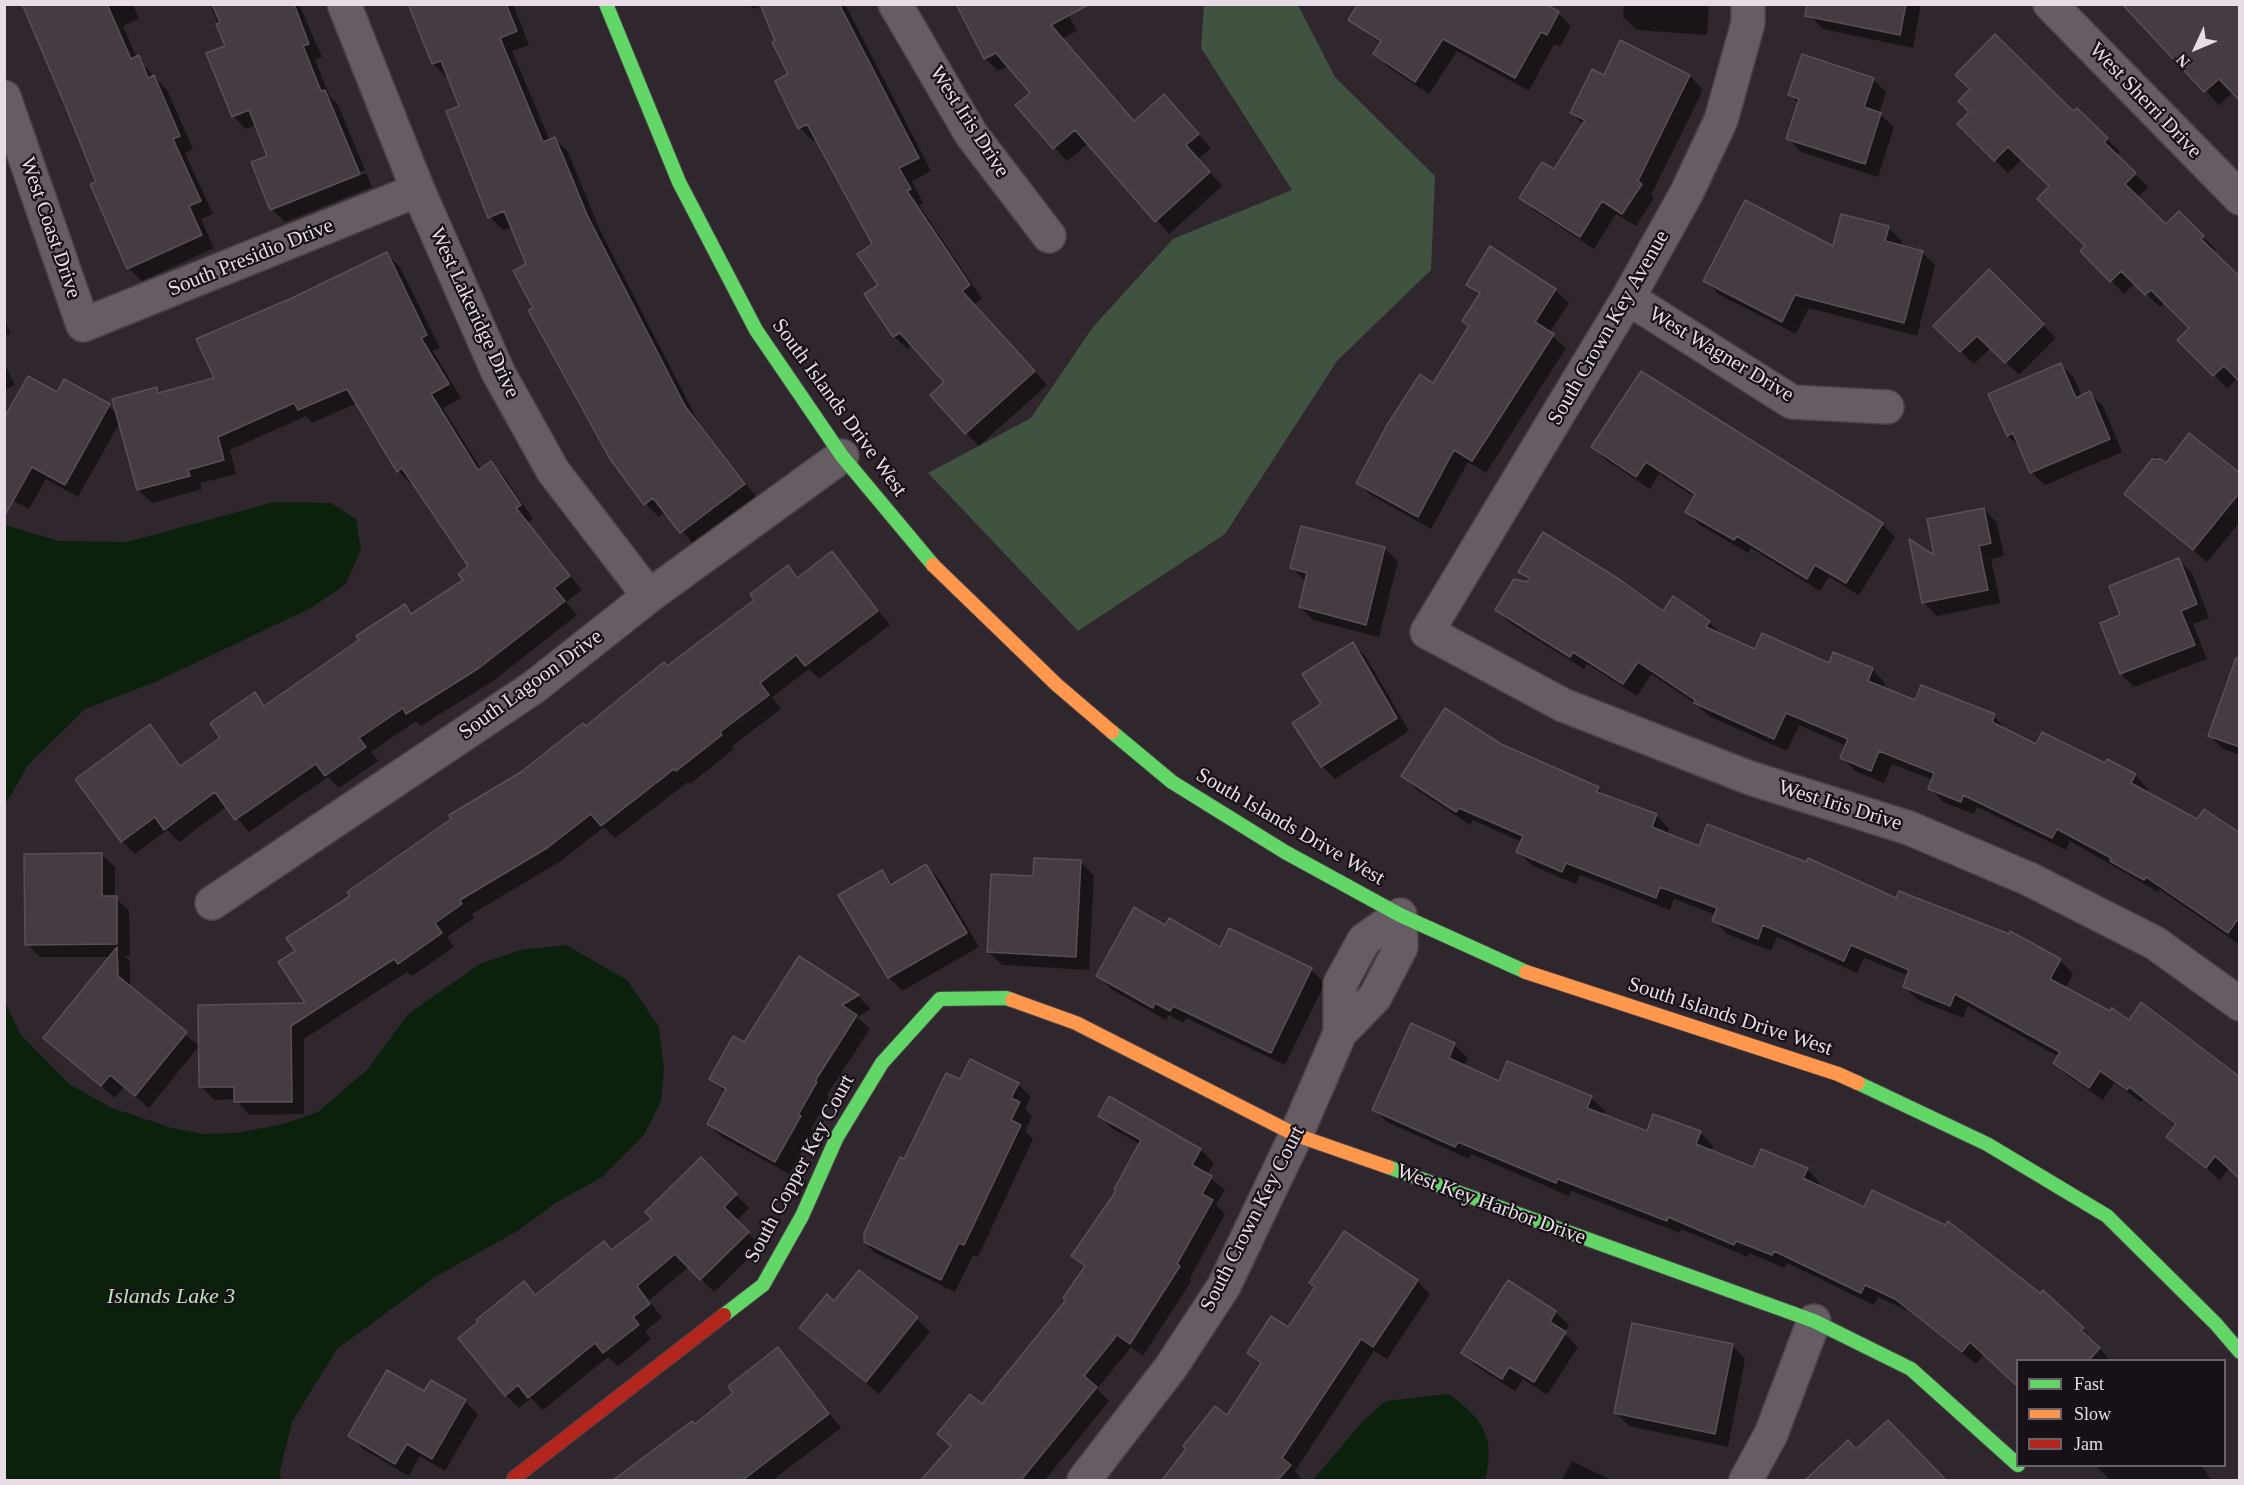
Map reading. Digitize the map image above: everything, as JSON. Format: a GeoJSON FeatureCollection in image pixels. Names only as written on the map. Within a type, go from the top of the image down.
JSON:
{"type":"FeatureCollection","features":[{"type":"Feature","properties":{"kind":"street","name":"West Lakeridge Drive"},"geometry":{"type":"LineString","coordinates":[[344,4],[418,190],[498,372],[553,471],[649,596]]}},
{"type":"Feature","properties":{"kind":"street","name":"South Islands Drive West"},"geometry":{"type":"LineString","coordinates":[[606,4],[679,182],[706,235],[756,330],[842,456],[925,558],[1057,685],[1172,782],[1285,852],[1400,915],[1520,970],[1838,1074],[1987,1144],[2107,1216],[2216,1324],[2240,1352]]}},
{"type":"Feature","properties":{"kind":"street","name":"West Iris Drive"},"geometry":{"type":"LineString","coordinates":[[895,4],[971,134],[1049,236]]}},
{"type":"Feature","properties":{"kind":"street","name":"South Crown Key Avenue"},"geometry":{"type":"LineString","coordinates":[[1427,632],[1628,298],[1686,194],[1721,120],[1748,23],[1748,4]]}},
{"type":"Feature","properties":{"kind":"street","name":"West Sherri Drive"},"geometry":{"type":"LineString","coordinates":[[2050,4],[2240,198]]}},
{"type":"Feature","properties":{"kind":"street","name":"West Coast Drive"},"geometry":{"type":"LineString","coordinates":[[4,97],[83,325]]}},
{"type":"Feature","properties":{"kind":"street","name":"South Presidio Drive"},"geometry":{"type":"LineString","coordinates":[[83,325],[418,190]]}},
{"type":"Feature","properties":{"kind":"street","name":"West Wagner Drive"},"geometry":{"type":"LineString","coordinates":[[1628,298],[1792,402],[1887,407]]}},
{"type":"Feature","properties":{"kind":"street","name":"South Lagoon Drive"},"geometry":{"type":"LineString","coordinates":[[212,903],[534,687],[649,596],[842,456]]}},
{"type":"Feature","properties":{"kind":"street","name":"West Iris Drive"},"geometry":{"type":"LineString","coordinates":[[1427,632],[1563,705],[1750,778],[1909,828],[2029,879],[2155,943],[2240,1004]]}},
{"type":"Feature","properties":{"kind":"street","name":"South Crown Key Court"},"geometry":{"type":"LineString","coordinates":[[1084,1480],[1171,1368],[1224,1286],[1296,1135],[1340,1033],[1340,984],[1364,940],[1400,915]]}},
{"type":"Feature","properties":{"kind":"street","name":"West Key Harbor Drive"},"geometry":{"type":"LineString","coordinates":[[940,999],[1006,998],[1076,1023],[1296,1135],[1467,1194],[1619,1252],[1814,1321],[1911,1370],[2016,1463]]}},
{"type":"Feature","properties":{"kind":"street","name":"South Copper Key Court"},"geometry":{"type":"LineString","coordinates":[[514,1478],[763,1285],[802,1216],[837,1137],[882,1063],[940,999]]}},
{"type":"Feature","properties":{"kind":"street"},"geometry":{"type":"LineString","coordinates":[[1746,1480],[1771,1434],[1814,1321]]}},
{"type":"Feature","properties":{"kind":"street","name":"West Key Harbor Drive"},"geometry":{"type":"LineString","coordinates":[[2020,1467],[2033,1480]]}},
{"type":"Feature","properties":{"kind":"shaded area"},"geometry":{"type":"Polygon","coordinates":[[[1204,5],[1298,5],[1335,77],[1435,176],[1431,270],[1337,361],[1225,534],[1078,631],[928,473],[1031,418],[1093,327],[1173,239],[1292,190],[1201,48],[1204,5]]]}},
{"type":"Feature","properties":{"kind":"water"},"geometry":{"type":"Polygon","coordinates":[[[274,502],[331,503],[356,519],[361,550],[345,585],[311,608],[155,682],[85,709],[28,765],[5,805],[5,525],[59,541],[127,542],[274,502]]]}},
{"type":"Feature","properties":{"kind":"water","name":"Islands Lake 3"},"geometry":{"type":"Polygon","coordinates":[[[566,945],[627,980],[659,1027],[664,1070],[661,1101],[644,1135],[602,1177],[557,1202],[519,1230],[435,1277],[337,1349],[292,1422],[280,1471],[281,1480],[5,1480],[5,1002],[21,1035],[69,1084],[112,1108],[172,1128],[204,1134],[236,1133],[283,1124],[318,1112],[368,1069],[408,1014],[480,964],[520,950],[566,945]]]}},
{"type":"Feature","properties":{"kind":"water"},"geometry":{"type":"Polygon","coordinates":[[[1448,1394],[1470,1411],[1484,1430],[1489,1452],[1485,1480],[1313,1480],[1364,1420],[1386,1401],[1448,1394]]]}},
{"type":"Feature","properties":{"kind":"building"},"geometry":{"type":"Polygon","coordinates":[[[22,4],[107,4],[131,59],[139,55],[148,78],[154,75],[180,136],[173,139],[201,201],[189,206],[202,235],[127,269],[90,184],[96,182],[22,4]]]}},
{"type":"Feature","properties":{"kind":"building"},"geometry":{"type":"Polygon","coordinates":[[[212,4],[294,4],[309,44],[303,46],[321,91],[325,90],[360,174],[270,210],[251,162],[267,156],[249,110],[232,117],[206,53],[225,46],[216,24],[220,23],[212,4]]]}},
{"type":"Feature","properties":{"kind":"building"},"geometry":{"type":"Polygon","coordinates":[[[408,4],[506,4],[517,31],[500,38],[543,142],[555,137],[587,215],[685,406],[745,484],[680,533],[653,498],[644,505],[610,459],[528,310],[533,308],[513,271],[526,264],[504,211],[488,218],[446,111],[459,106],[441,61],[432,64],[408,4]]]}},
{"type":"Feature","properties":{"kind":"building"},"geometry":{"type":"Polygon","coordinates":[[[760,4],[839,4],[919,158],[899,168],[911,189],[907,191],[970,285],[962,291],[1035,371],[965,434],[930,395],[944,382],[900,333],[893,337],[864,294],[878,285],[857,254],[872,244],[807,124],[798,129],[775,81],[788,74],[772,42],[775,41],[760,4]]]}},
{"type":"Feature","properties":{"kind":"building"},"geometry":{"type":"Polygon","coordinates":[[[956,4],[1090,4],[1051,25],[1134,121],[1164,94],[1199,134],[1186,145],[1210,172],[1155,222],[1075,130],[1053,149],[1015,105],[1030,93],[996,53],[984,59],[956,4]]]}},
{"type":"Feature","properties":{"kind":"building"},"geometry":{"type":"Polygon","coordinates":[[[1358,4],[1546,4],[1559,12],[1547,35],[1541,32],[1515,78],[1443,39],[1415,82],[1373,54],[1381,41],[1348,20],[1358,4]]]}},
{"type":"Feature","properties":{"kind":"building"},"geometry":{"type":"Polygon","coordinates":[[[1807,4],[1906,4],[1900,35],[1805,16],[1807,4]]]}},
{"type":"Feature","properties":{"kind":"building"},"geometry":{"type":"Polygon","coordinates":[[[2122,4],[2240,4],[2240,101],[2219,79],[2204,92],[2122,4]]]}},
{"type":"Feature","properties":{"kind":"building"},"geometry":{"type":"Polygon","coordinates":[[[1995,34],[2073,111],[2077,108],[2108,138],[2104,142],[2136,173],[2125,184],[2166,224],[2179,211],[2204,236],[2201,239],[2240,277],[2240,382],[2224,366],[2213,376],[2177,340],[2189,328],[2151,290],[2145,295],[2121,271],[2110,282],[2080,251],[2085,246],[2037,199],[2049,186],[2008,147],[1994,161],[1957,124],[1969,112],[1958,101],[1970,89],[1955,75],[1995,34]]]}},
{"type":"Feature","properties":{"kind":"building"},"geometry":{"type":"Polygon","coordinates":[[[1620,40],[1690,75],[1638,181],[1642,184],[1622,214],[1602,201],[1580,237],[1519,198],[1542,162],[1554,169],[1585,120],[1570,113],[1592,69],[1604,75],[1620,40]]]}},
{"type":"Feature","properties":{"kind":"building"},"geometry":{"type":"Polygon","coordinates":[[[1802,54],[1874,78],[1864,107],[1881,113],[1865,164],[1786,139],[1799,99],[1788,95],[1802,54]]]}},
{"type":"Feature","properties":{"kind":"building"},"geometry":{"type":"Polygon","coordinates":[[[1745,200],[1833,246],[1841,214],[1889,226],[1885,241],[1923,251],[1904,323],[1795,295],[1782,322],[1703,281],[1745,200]]]}},
{"type":"Feature","properties":{"kind":"building"},"geometry":{"type":"Polygon","coordinates":[[[1490,246],[1556,289],[1535,322],[1554,334],[1472,461],[1454,450],[1418,517],[1356,483],[1387,425],[1420,374],[1433,383],[1469,326],[1462,321],[1480,293],[1466,285],[1490,246]]]}},
{"type":"Feature","properties":{"kind":"building"},"geometry":{"type":"Polygon","coordinates":[[[387,252],[427,335],[421,338],[449,384],[431,394],[478,470],[491,461],[521,505],[516,508],[570,576],[554,588],[565,601],[479,668],[406,714],[403,708],[359,738],[366,747],[325,776],[316,764],[235,820],[215,792],[164,830],[155,817],[121,842],[75,779],[150,724],[180,766],[220,738],[210,723],[255,692],[264,706],[359,640],[356,636],[405,604],[411,614],[463,580],[458,574],[468,566],[402,468],[397,472],[347,389],[298,410],[294,403],[218,437],[224,460],[188,470],[190,476],[137,490],[112,399],[157,387],[158,393],[214,378],[196,339],[292,298],[387,252]]]}},
{"type":"Feature","properties":{"kind":"building"},"geometry":{"type":"Polygon","coordinates":[[[1989,269],[2044,324],[2005,363],[1977,336],[1960,352],[1933,326],[1989,269]]]}},
{"type":"Feature","properties":{"kind":"building"},"geometry":{"type":"Polygon","coordinates":[[[2061,363],[2076,398],[2090,391],[2110,439],[2030,473],[2013,433],[2007,436],[1988,394],[2061,363]]]}},
{"type":"Feature","properties":{"kind":"building"},"geometry":{"type":"Polygon","coordinates":[[[1641,371],[1883,523],[1846,583],[1815,565],[1807,579],[1737,536],[1734,540],[1685,512],[1695,494],[1646,462],[1636,477],[1591,447],[1641,371]]]}},
{"type":"Feature","properties":{"kind":"building"},"geometry":{"type":"Polygon","coordinates":[[[28,376],[57,392],[64,379],[110,404],[65,485],[32,467],[4,517],[4,418],[28,376]]]}},
{"type":"Feature","properties":{"kind":"building"},"geometry":{"type":"Polygon","coordinates":[[[2189,433],[2240,473],[2240,492],[2193,550],[2124,494],[2152,459],[2161,459],[2166,463],[2189,433]]]}},
{"type":"Feature","properties":{"kind":"building"},"geometry":{"type":"Polygon","coordinates":[[[1984,508],[1991,543],[1979,546],[1988,590],[1922,603],[1909,539],[1934,555],[1927,519],[1984,508]]]}},
{"type":"Feature","properties":{"kind":"building"},"geometry":{"type":"Polygon","coordinates":[[[1301,526],[1385,547],[1366,625],[1299,607],[1307,573],[1290,568],[1301,526]]]}},
{"type":"Feature","properties":{"kind":"building"},"geometry":{"type":"Polygon","coordinates":[[[1543,532],[1619,579],[1663,611],[1673,596],[1710,621],[1706,627],[1755,649],[1762,633],[1829,663],[1833,652],[1873,668],[1868,681],[1915,700],[1921,685],[1995,714],[1992,722],[2036,744],[2042,732],[2105,763],[2107,759],[2136,774],[2131,783],[2197,819],[2204,809],[2240,833],[2240,916],[2228,933],[2146,877],[2144,880],[2110,861],[2111,858],[2057,829],[2052,838],[1963,795],[1961,802],[1928,789],[1934,773],[1879,751],[1871,771],[1840,758],[1848,739],[1786,713],[1774,739],[1694,703],[1695,700],[1638,662],[1623,684],[1573,652],[1570,657],[1495,610],[1514,579],[1527,582],[1529,578],[1518,572],[1543,532]]]}},
{"type":"Feature","properties":{"kind":"building"},"geometry":{"type":"Polygon","coordinates":[[[832,551],[878,611],[805,666],[796,655],[760,683],[769,695],[720,732],[722,735],[676,771],[674,769],[601,826],[591,814],[547,848],[460,900],[462,904],[435,923],[442,933],[398,964],[394,959],[291,1026],[292,1102],[234,1102],[234,1087],[199,1087],[198,1005],[305,1003],[278,962],[295,951],[286,938],[350,896],[347,892],[451,819],[449,815],[521,772],[583,723],[586,726],[664,662],[667,666],[754,600],[750,594],[788,565],[797,578],[832,551]]]}},
{"type":"Feature","properties":{"kind":"building"},"geometry":{"type":"Polygon","coordinates":[[[2179,558],[2197,604],[2181,611],[2195,645],[2120,674],[2100,623],[2120,615],[2109,586],[2179,558]]]}},
{"type":"Feature","properties":{"kind":"building"},"geometry":{"type":"Polygon","coordinates":[[[1353,642],[1397,718],[1321,767],[1292,723],[1321,704],[1302,674],[1353,642]]]}},
{"type":"Feature","properties":{"kind":"building"},"geometry":{"type":"Polygon","coordinates":[[[2236,658],[2240,658],[2240,747],[2208,736],[2236,658]]]}},
{"type":"Feature","properties":{"kind":"building"},"geometry":{"type":"Polygon","coordinates":[[[1445,708],[1501,744],[1599,787],[1597,792],[1657,814],[1652,827],[1699,846],[1707,824],[1806,862],[1808,858],[1896,898],[1899,891],[2009,934],[2010,931],[2061,959],[2050,979],[2110,1011],[2112,1008],[2129,1020],[2141,1002],[2240,1077],[2240,1179],[2215,1156],[2206,1168],[2166,1137],[2176,1124],[2129,1087],[2127,1090],[2100,1071],[2089,1088],[2053,1063],[2060,1052],[1955,994],[1950,1006],[1903,987],[1909,970],[1851,945],[1844,961],[1763,925],[1758,939],[1712,921],[1717,908],[1660,887],[1656,898],[1566,863],[1562,872],[1516,852],[1523,836],[1459,808],[1456,812],[1401,776],[1445,708]]]}},
{"type":"Feature","properties":{"kind":"building"},"geometry":{"type":"Polygon","coordinates":[[[102,853],[102,896],[117,896],[117,944],[25,945],[24,854],[102,853]]]}},
{"type":"Feature","properties":{"kind":"building"},"geometry":{"type":"Polygon","coordinates":[[[1034,858],[1081,860],[1076,957],[987,952],[991,874],[1033,876],[1034,858]]]}},
{"type":"Feature","properties":{"kind":"building"},"geometry":{"type":"Polygon","coordinates":[[[926,864],[967,933],[888,978],[838,895],[882,870],[891,885],[926,864]]]}},
{"type":"Feature","properties":{"kind":"building"},"geometry":{"type":"Polygon","coordinates":[[[1134,907],[1165,925],[1169,918],[1220,947],[1229,928],[1312,968],[1271,1053],[1173,1006],[1170,1011],[1155,1003],[1153,1008],[1096,976],[1134,907]]]}},
{"type":"Feature","properties":{"kind":"building"},"geometry":{"type":"Polygon","coordinates":[[[117,947],[118,976],[187,1032],[135,1096],[110,1075],[101,1086],[43,1038],[117,947]]]}},
{"type":"Feature","properties":{"kind":"building"},"geometry":{"type":"Polygon","coordinates":[[[799,956],[859,995],[842,1005],[857,1015],[815,1081],[817,1082],[798,1115],[801,1116],[775,1162],[707,1124],[726,1089],[709,1079],[733,1036],[744,1042],[799,956]]]}},
{"type":"Feature","properties":{"kind":"building"},"geometry":{"type":"Polygon","coordinates":[[[1411,1023],[1455,1043],[1449,1058],[1499,1081],[1507,1061],[1592,1096],[1587,1108],[1647,1131],[1653,1114],[1701,1131],[1696,1144],[1753,1167],[1761,1149],[1808,1168],[1803,1178],[1864,1207],[1872,1190],[1945,1225],[1948,1221],[2040,1293],[2043,1290],[2084,1328],[2081,1330],[2100,1348],[2090,1359],[2016,1359],[2016,1385],[1970,1342],[1962,1352],[1895,1299],[1865,1285],[1861,1293],[1774,1251],[1772,1255],[1736,1241],[1734,1245],[1668,1217],[1667,1221],[1558,1179],[1556,1183],[1458,1142],[1455,1147],[1372,1110],[1411,1023]]]}},
{"type":"Feature","properties":{"kind":"building"},"geometry":{"type":"Polygon","coordinates":[[[970,1059],[1019,1083],[1011,1098],[1020,1102],[1011,1120],[1021,1125],[964,1245],[959,1243],[941,1280],[864,1242],[864,1233],[900,1157],[904,1159],[946,1073],[960,1079],[970,1059]]]}},
{"type":"Feature","properties":{"kind":"building"},"geometry":{"type":"Polygon","coordinates":[[[1109,1096],[1201,1149],[1192,1165],[1212,1176],[1202,1194],[1213,1200],[1177,1264],[1180,1266],[1130,1344],[1117,1335],[1084,1376],[1097,1387],[1021,1480],[921,1480],[951,1446],[937,1434],[970,1394],[982,1404],[1066,1300],[1063,1298],[1085,1266],[1071,1256],[1116,1191],[1114,1189],[1141,1140],[1098,1116],[1109,1096]]]}},
{"type":"Feature","properties":{"kind":"building"},"geometry":{"type":"Polygon","coordinates":[[[701,1157],[737,1194],[724,1207],[749,1232],[700,1280],[675,1254],[637,1286],[650,1304],[633,1317],[639,1325],[603,1353],[595,1343],[528,1398],[518,1385],[505,1396],[458,1338],[478,1322],[476,1320],[524,1281],[535,1295],[604,1241],[611,1250],[652,1219],[645,1212],[701,1157]]]}},
{"type":"Feature","properties":{"kind":"building"},"geometry":{"type":"Polygon","coordinates":[[[1344,1231],[1418,1280],[1373,1347],[1361,1339],[1282,1458],[1291,1465],[1278,1480],[1162,1480],[1186,1449],[1183,1446],[1215,1406],[1227,1415],[1261,1363],[1247,1353],[1271,1316],[1288,1327],[1315,1287],[1309,1283],[1344,1231]]]}},
{"type":"Feature","properties":{"kind":"building"},"geometry":{"type":"Polygon","coordinates":[[[859,1270],[918,1317],[866,1382],[799,1328],[827,1294],[834,1301],[859,1270]]]}},
{"type":"Feature","properties":{"kind":"building"},"geometry":{"type":"Polygon","coordinates":[[[1508,1280],[1556,1311],[1550,1322],[1566,1332],[1534,1382],[1509,1367],[1502,1379],[1461,1353],[1508,1280]]]}},
{"type":"Feature","properties":{"kind":"building"},"geometry":{"type":"Polygon","coordinates":[[[1632,1323],[1733,1344],[1715,1434],[1614,1413],[1632,1323]]]}},
{"type":"Feature","properties":{"kind":"building"},"geometry":{"type":"Polygon","coordinates":[[[778,1347],[829,1414],[743,1480],[613,1480],[692,1421],[695,1424],[733,1393],[728,1386],[778,1347]]]}},
{"type":"Feature","properties":{"kind":"building"},"geometry":{"type":"Polygon","coordinates":[[[387,1370],[424,1391],[431,1380],[466,1400],[432,1459],[407,1444],[395,1464],[348,1436],[387,1370]]]}},
{"type":"Feature","properties":{"kind":"building"},"geometry":{"type":"Polygon","coordinates":[[[1888,1420],[1946,1480],[1805,1480],[1848,1440],[1856,1449],[1888,1420]]]}},
{"type":"Feature","properties":{"kind":"traffic: fast"},"geometry":{"type":"LineString","coordinates":[[606,4],[679,182],[756,330],[842,456],[933,565]]}},
{"type":"Feature","properties":{"kind":"traffic: fast"},"geometry":{"type":"LineString","coordinates":[[1112,732],[1172,782],[1285,852],[1400,915],[1526,972]]}},
{"type":"Feature","properties":{"kind":"traffic: fast"},"geometry":{"type":"LineString","coordinates":[[724,1315],[763,1285],[802,1216],[837,1137],[882,1063],[940,999],[1006,998],[1012,1000]]}},
{"type":"Feature","properties":{"kind":"traffic: fast"},"geometry":{"type":"LineString","coordinates":[[1858,1083],[1987,1144],[2107,1216],[2216,1324],[2240,1352]]}},
{"type":"Feature","properties":{"kind":"traffic: fast"},"geometry":{"type":"LineString","coordinates":[[1388,1167],[1814,1321],[1911,1369],[2016,1463]]}},
{"type":"Feature","properties":{"kind":"traffic: slow"},"geometry":{"type":"LineString","coordinates":[[933,565],[1057,685],[1112,732]]}},
{"type":"Feature","properties":{"kind":"traffic: slow"},"geometry":{"type":"LineString","coordinates":[[1526,972],[1838,1074],[1858,1083]]}},
{"type":"Feature","properties":{"kind":"traffic: slow"},"geometry":{"type":"LineString","coordinates":[[1012,1000],[1076,1023],[1296,1135],[1388,1167]]}},
{"type":"Feature","properties":{"kind":"traffic: jam"},"geometry":{"type":"LineString","coordinates":[[514,1478],[724,1315]]}}]}
